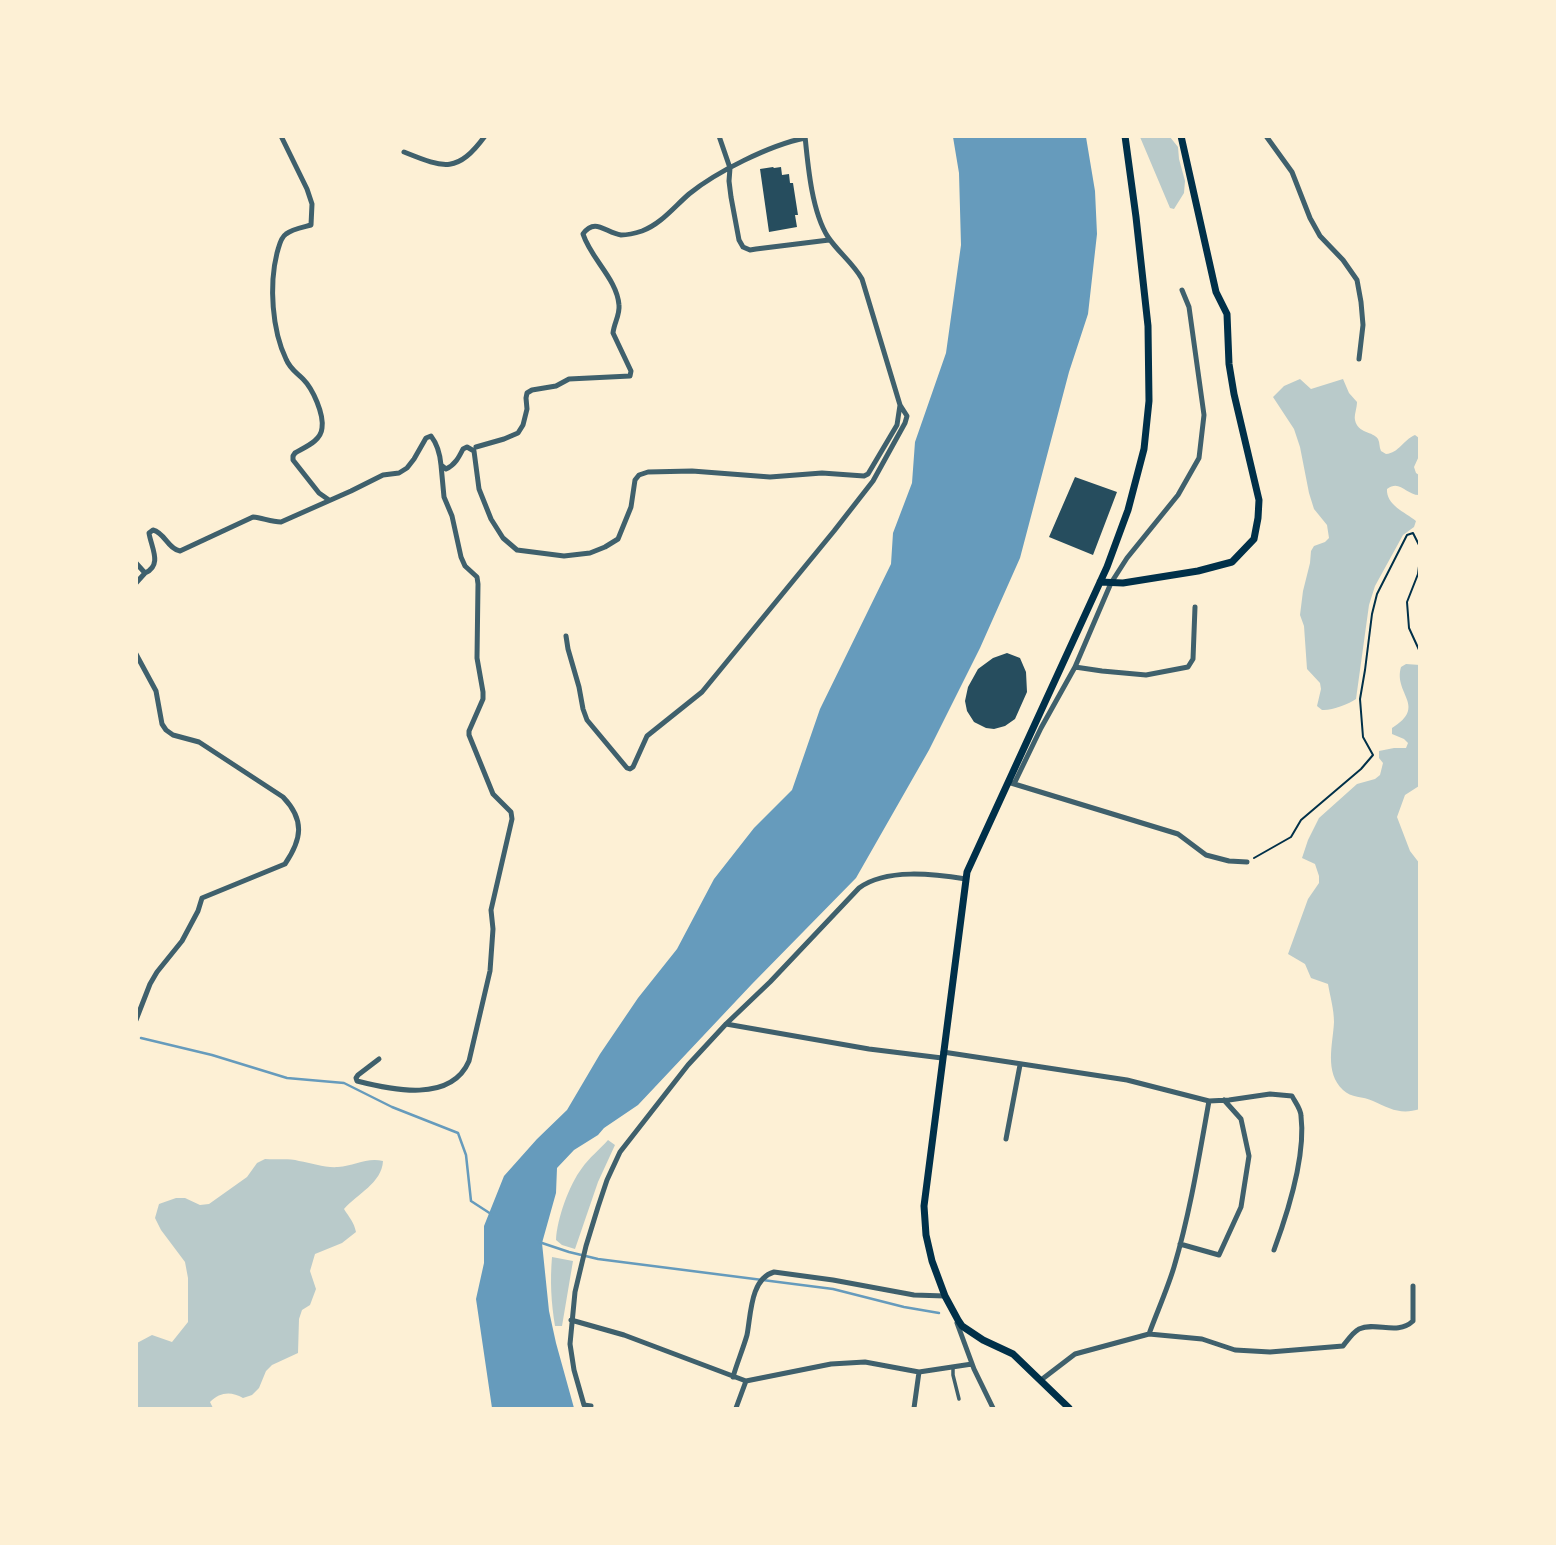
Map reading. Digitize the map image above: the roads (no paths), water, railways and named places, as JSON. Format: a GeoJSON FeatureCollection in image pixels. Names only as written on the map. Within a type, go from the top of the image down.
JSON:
{"type":"FeatureCollection","features":[{"type":"Feature","properties":{"kind":"main road"},"geometry":{"type":"LineString","coordinates":[[1069,1409],[1013,1354],[961,1328],[928,1248],[924,1206],[967,872],[1011,783],[1100,582],[1128,510],[1142,461],[1147,432],[1148,326],[1125,136]]}},
{"type":"Feature","properties":{"kind":"main road"},"geometry":{"type":"LineString","coordinates":[[1100,582],[1111,583],[1198,571],[1231,562],[1254,539],[1258,518],[1259,500],[1232,384],[1227,314],[1213,282],[1181,136]]}},
{"type":"Feature","properties":{"kind":"street"},"geometry":{"type":"LineString","coordinates":[[281,136],[307,189],[312,204],[312,217],[311,225],[286,233],[281,240],[272,274],[277,337],[290,369],[302,378],[311,390],[323,425],[315,440],[295,453],[293,460],[319,493],[329,500]]}},
{"type":"Feature","properties":{"kind":"street"},"geometry":{"type":"LineString","coordinates":[[404,152],[440,165],[460,162],[473,152],[485,136]]}},
{"type":"Feature","properties":{"kind":"street"},"geometry":{"type":"LineString","coordinates":[[719,136],[730,168],[731,197],[743,247],[750,250],[829,240]]}},
{"type":"Feature","properties":{"kind":"street"},"geometry":{"type":"LineString","coordinates":[[1266,136],[1292,172],[1320,236],[1343,260],[1357,280],[1363,325],[1359,359]]}},
{"type":"Feature","properties":{"kind":"street"},"geometry":{"type":"LineString","coordinates":[[476,447],[518,433],[527,409],[527,393],[531,390],[556,386],[569,379],[630,376],[631,371],[613,333],[619,315],[618,298],[586,242],[583,234],[587,228],[599,226],[623,235],[650,228],[709,179],[776,146],[805,137],[817,216],[829,240],[862,279],[900,405],[907,416],[905,423],[873,481],[702,692],[647,736],[630,769],[587,720],[566,636]]}},
{"type":"Feature","properties":{"kind":"street"},"geometry":{"type":"LineString","coordinates":[[1182,290],[1189,307],[1203,415],[1199,458],[1178,495],[1127,558],[1111,583],[1075,667],[1011,783],[1178,834],[1206,855],[1247,862]]}},
{"type":"Feature","properties":{"kind":"street"},"geometry":{"type":"LineString","coordinates":[[441,465],[446,469],[452,466],[467,447],[474,451],[479,489],[491,519],[503,538],[517,550],[564,556],[590,553],[618,539],[631,507],[635,481],[639,475],[648,472],[692,471],[771,477],[822,474],[864,476],[883,451],[897,425],[900,405]]}},
{"type":"Feature","properties":{"kind":"street"},"geometry":{"type":"LineString","coordinates":[[136,583],[155,565],[149,533],[153,530],[175,550],[180,551],[253,517],[281,522],[383,475],[399,474],[414,459],[426,438],[430,436],[436,442],[440,454],[444,496],[452,516],[461,557],[465,566],[477,577],[479,593],[477,658],[483,699],[469,735],[493,794],[511,812],[512,820],[491,910],[493,929],[490,971],[466,1069],[450,1083],[427,1090],[357,1081],[358,1075],[379,1059]]}},
{"type":"Feature","properties":{"kind":"street"},"geometry":{"type":"LineString","coordinates":[[136,564],[145,573]]}},
{"type":"Feature","properties":{"kind":"street"},"geometry":{"type":"LineString","coordinates":[[1075,667],[1146,675],[1188,667],[1193,659],[1195,607]]}},
{"type":"Feature","properties":{"kind":"street"},"geometry":{"type":"LineString","coordinates":[[136,654],[156,691],[162,724],[166,730],[173,735],[199,742],[284,797],[293,807],[300,824],[293,853],[285,864],[202,898],[182,941],[150,984],[136,1020]]}},
{"type":"Feature","properties":{"kind":"street"},"geometry":{"type":"LineString","coordinates":[[1036,722],[1039,734]]}},
{"type":"Feature","properties":{"kind":"street"},"geometry":{"type":"LineString","coordinates":[[591,1406],[584,1405],[574,1370],[570,1344],[571,1320],[586,1246],[607,1180],[620,1152],[688,1065],[859,888],[867,882],[883,877],[909,875],[966,879]]}},
{"type":"Feature","properties":{"kind":"street"},"geometry":{"type":"LineString","coordinates":[[726,1024],[869,1049],[943,1055],[1127,1080],[1209,1101],[1270,1094],[1292,1096],[1301,1113],[1300,1152],[1288,1212],[1274,1250]]}},
{"type":"Feature","properties":{"kind":"street"},"geometry":{"type":"LineString","coordinates":[[1006,1139],[1020,1065]]}},
{"type":"Feature","properties":{"kind":"street"},"geometry":{"type":"LineString","coordinates":[[1180,1244],[1219,1255],[1241,1207],[1249,1156],[1241,1119],[1224,1100]]}},
{"type":"Feature","properties":{"kind":"street"},"geometry":{"type":"LineString","coordinates":[[1149,1334],[1173,1269],[1194,1191],[1209,1101]]}},
{"type":"Feature","properties":{"kind":"street"},"geometry":{"type":"LineString","coordinates":[[733,1377],[758,1284],[767,1274],[774,1272],[914,1295],[946,1296]]}},
{"type":"Feature","properties":{"kind":"street"},"geometry":{"type":"LineString","coordinates":[[1041,1380],[1075,1354],[1149,1334],[1202,1339],[1247,1351],[1270,1352],[1343,1346],[1359,1329],[1397,1329],[1408,1326],[1413,1321],[1413,1286]]}},
{"type":"Feature","properties":{"kind":"street"},"geometry":{"type":"LineString","coordinates":[[571,1320],[624,1335],[746,1381],[831,1364],[865,1363],[919,1372],[972,1364]]}},
{"type":"Feature","properties":{"kind":"street"},"geometry":{"type":"LineString","coordinates":[[961,1328],[972,1364],[993,1409]]}},
{"type":"Feature","properties":{"kind":"street"},"geometry":{"type":"LineString","coordinates":[[953,1367],[959,1399]]}},
{"type":"Feature","properties":{"kind":"street"},"geometry":{"type":"LineString","coordinates":[[914,1409],[919,1372]]}},
{"type":"Feature","properties":{"kind":"street"},"geometry":{"type":"LineString","coordinates":[[736,1409],[746,1381]]}},
{"type":"Feature","properties":{"kind":"water"},"geometry":{"type":"Polygon","coordinates":[[[953,137],[1086,137],[1095,191],[1097,234],[1088,314],[1069,372],[1020,558],[980,648],[929,750],[856,878],[638,1105],[574,1150],[557,1168],[556,1193],[542,1243],[549,1311],[574,1408],[492,1408],[476,1299],[484,1263],[484,1226],[504,1176],[567,1110],[600,1054],[638,998],[677,949],[714,879],[754,828],[792,790],[820,709],[891,564],[893,533],[912,483],[915,442],[946,353],[961,245],[959,173],[953,137]]]}},
{"type":"Feature","properties":{"kind":"waterway"},"geometry":{"type":"LineString","coordinates":[[141,1038],[212,1055],[287,1078],[344,1083],[392,1107],[458,1133],[466,1155],[471,1201],[491,1214]]}},
{"type":"Feature","properties":{"kind":"waterway"},"geometry":{"type":"LineString","coordinates":[[539,1242],[598,1259],[833,1289],[939,1313]]}}]}
